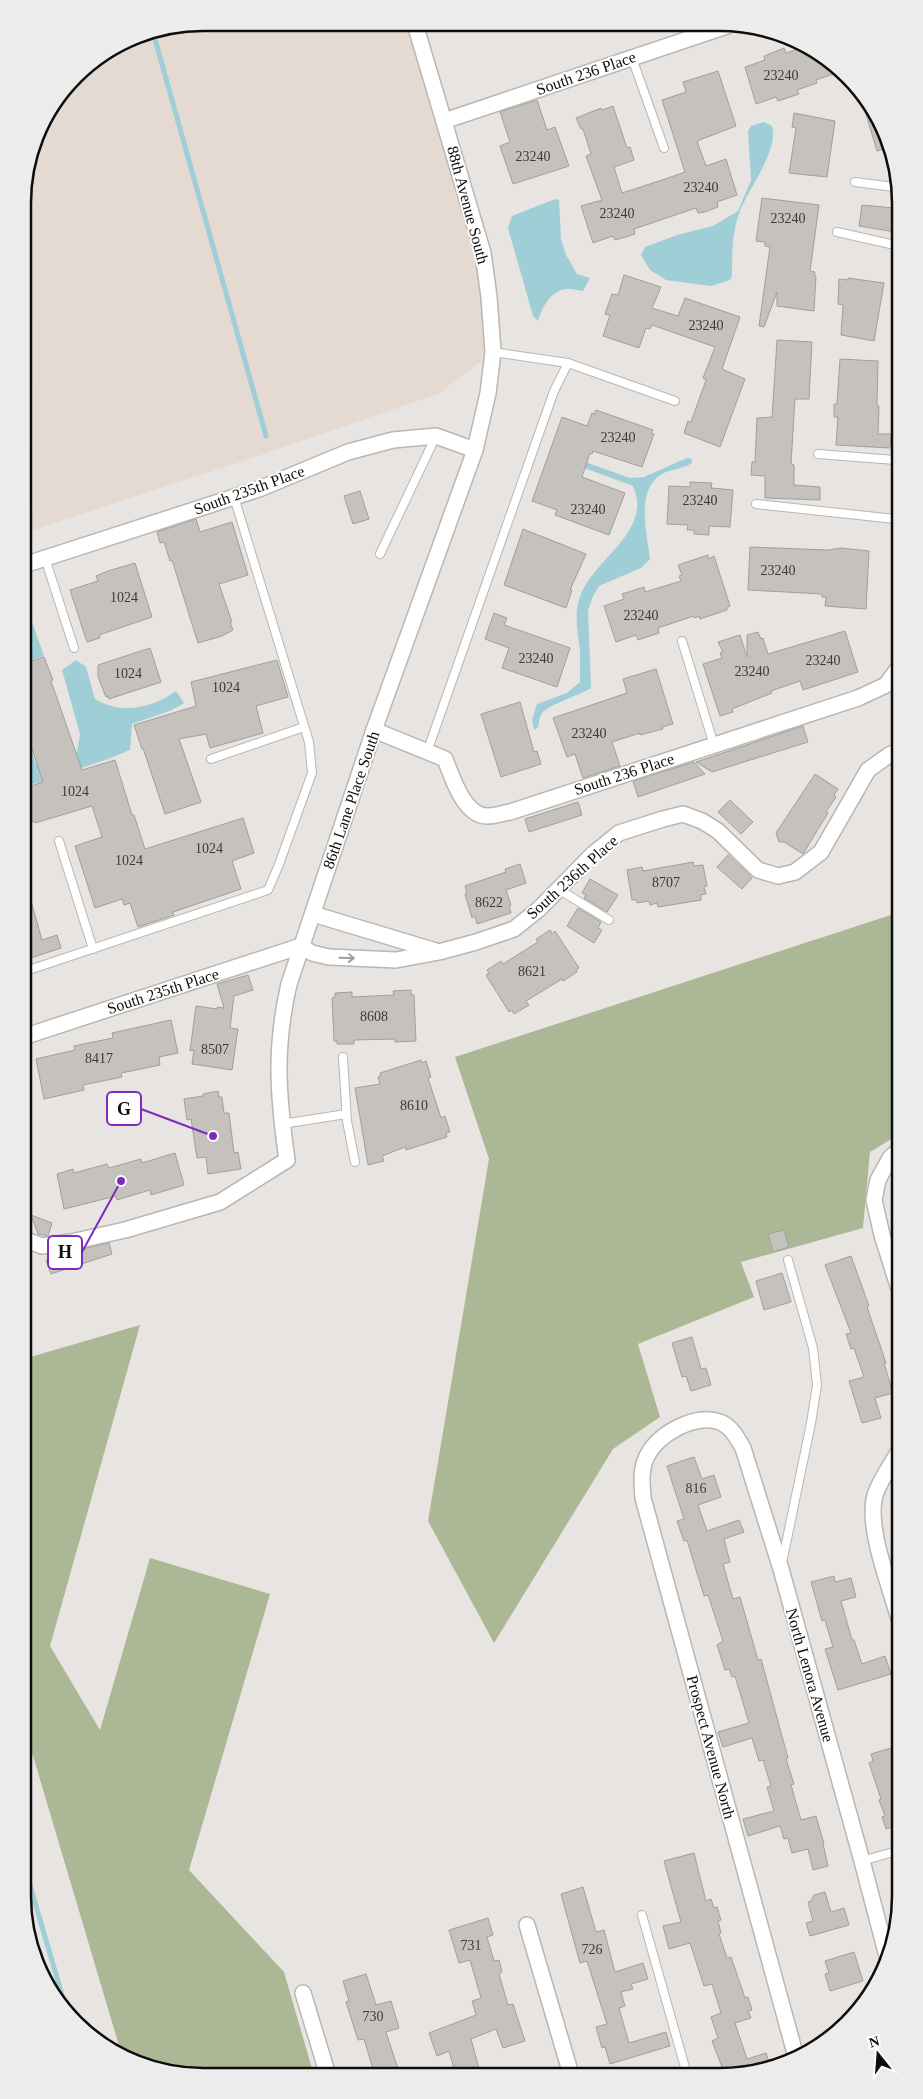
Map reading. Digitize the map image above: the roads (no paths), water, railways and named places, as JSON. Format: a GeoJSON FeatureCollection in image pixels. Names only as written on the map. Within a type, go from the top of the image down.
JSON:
{"type":"FeatureCollection","features":[{"type":"Feature","properties":{"kind":"street","name":"88th Avenue South"},"geometry":{"type":"LineString","coordinates":[[417,31],[483,253],[489,297],[493,352],[488,393],[475,450]]}},
{"type":"Feature","properties":{"kind":"street","name":"South 236 Place"},"geometry":{"type":"LineString","coordinates":[[444,121],[712,31]]}},
{"type":"Feature","properties":{"kind":"street","name":"South 235th Place"},"geometry":{"type":"LineString","coordinates":[[32,562],[260,489],[348,452],[393,440],[436,436],[475,450]]}},
{"type":"Feature","properties":{"kind":"street","name":"86th Lane Place South"},"geometry":{"type":"LineString","coordinates":[[31,1242],[42,1246],[71,1242],[125,1230],[220,1202],[287,1160],[278,1096],[278,1051],[283,1012],[301,946],[374,730],[475,450]]}},
{"type":"Feature","properties":{"kind":"street","name":"South 236 Place"},"geometry":{"type":"LineString","coordinates":[[374,730],[444,759],[455,785],[467,805],[476,813],[486,816],[510,812],[858,698],[886,685],[892,678]]}},
{"type":"Feature","properties":{"kind":"street","name":"South 236th Place"},"geometry":{"type":"LineString","coordinates":[[301,946],[312,953],[329,957],[396,960],[439,952],[514,929],[539,908],[593,854],[619,833],[684,814],[702,821],[718,831],[758,870],[778,876],[795,872],[822,852],[868,770],[892,754]]}},
{"type":"Feature","properties":{"kind":"street"},"geometry":{"type":"LineString","coordinates":[[313,914],[439,952]]}},
{"type":"Feature","properties":{"kind":"street","name":"South 235th Place"},"geometry":{"type":"LineString","coordinates":[[32,1034],[301,946]]}},
{"type":"Feature","properties":{"kind":"street"},"geometry":{"type":"LineString","coordinates":[[891,1157],[878,1180],[874,1200],[891,1265]]}},
{"type":"Feature","properties":{"kind":"street","name":"North Lenora Avenue"},"geometry":{"type":"LineString","coordinates":[[697,1422],[708,1420],[719,1422],[733,1431],[747,1460],[781,1569],[884,1946]]}},
{"type":"Feature","properties":{"kind":"street","name":"Prospect Avenue North"},"geometry":{"type":"LineString","coordinates":[[697,1422],[677,1429],[660,1440],[647,1457],[641,1481],[643,1498],[794,2051]]}},
{"type":"Feature","properties":{"kind":"street"},"geometry":{"type":"LineString","coordinates":[[891,1465],[876,1494],[872,1513],[877,1541],[891,1591]]}},
{"type":"Feature","properties":{"kind":"street"},"geometry":{"type":"LineString","coordinates":[[527,1925],[569,2068]]}},
{"type":"Feature","properties":{"kind":"street"},"geometry":{"type":"LineString","coordinates":[[303,1993],[326,2068]]}},
{"type":"Feature","properties":{"kind":"lane"},"geometry":{"type":"LineString","coordinates":[[632,58],[664,148]]}},
{"type":"Feature","properties":{"kind":"lane"},"geometry":{"type":"LineString","coordinates":[[855,182],[891,187]]}},
{"type":"Feature","properties":{"kind":"lane"},"geometry":{"type":"LineString","coordinates":[[837,232],[892,245]]}},
{"type":"Feature","properties":{"kind":"lane"},"geometry":{"type":"LineString","coordinates":[[493,352],[568,363],[675,401]]}},
{"type":"Feature","properties":{"kind":"lane"},"geometry":{"type":"LineString","coordinates":[[427,752],[554,391],[568,363]]}},
{"type":"Feature","properties":{"kind":"lane"},"geometry":{"type":"LineString","coordinates":[[380,554],[436,436]]}},
{"type":"Feature","properties":{"kind":"lane"},"geometry":{"type":"LineString","coordinates":[[818,454],[892,460]]}},
{"type":"Feature","properties":{"kind":"lane"},"geometry":{"type":"LineString","coordinates":[[32,969],[268,890],[278,867],[312,773],[309,742],[234,497]]}},
{"type":"Feature","properties":{"kind":"lane"},"geometry":{"type":"LineString","coordinates":[[756,504],[892,519]]}},
{"type":"Feature","properties":{"kind":"lane"},"geometry":{"type":"LineString","coordinates":[[45,558],[74,648]]}},
{"type":"Feature","properties":{"kind":"lane"},"geometry":{"type":"LineString","coordinates":[[682,641],[714,745]]}},
{"type":"Feature","properties":{"kind":"lane"},"geometry":{"type":"LineString","coordinates":[[211,759],[304,727]]}},
{"type":"Feature","properties":{"kind":"lane"},"geometry":{"type":"LineString","coordinates":[[59,841],[92,949]]}},
{"type":"Feature","properties":{"kind":"lane"},"geometry":{"type":"LineString","coordinates":[[558,889],[609,920]]}},
{"type":"Feature","properties":{"kind":"lane"},"geometry":{"type":"LineString","coordinates":[[343,1057],[346,1114],[355,1162]]}},
{"type":"Feature","properties":{"kind":"lane"},"geometry":{"type":"LineString","coordinates":[[282,1124],[346,1114]]}},
{"type":"Feature","properties":{"kind":"lane"},"geometry":{"type":"LineString","coordinates":[[781,1569],[817,1385],[814,1348],[788,1260]]}},
{"type":"Feature","properties":{"kind":"lane"},"geometry":{"type":"LineString","coordinates":[[862,1861],[891,1853]]}},
{"type":"Feature","properties":{"kind":"lane"},"geometry":{"type":"LineString","coordinates":[[642,1915],[685,2068]]}},
{"type":"Feature","properties":{"kind":"water"},"geometry":{"type":"Polygon","coordinates":[[[764,122],[772,126],[771,146],[762,169],[737,219],[733,243],[732,276],[730,280],[711,286],[666,280],[650,270],[641,255],[645,247],[677,235],[713,226],[738,211],[751,180],[748,131],[751,126],[764,122]]]}},
{"type":"Feature","properties":{"kind":"water"},"geometry":{"type":"Polygon","coordinates":[[[555,199],[559,200],[561,239],[566,255],[577,274],[590,278],[583,291],[568,289],[555,293],[544,306],[538,321],[533,316],[508,228],[512,216],[555,199]]]}},
{"type":"Feature","properties":{"kind":"water"},"geometry":{"type":"Polygon","coordinates":[[[687,458],[692,459],[692,463],[662,474],[648,490],[645,524],[650,559],[641,568],[599,586],[593,596],[588,611],[591,688],[544,711],[538,727],[534,730],[532,720],[537,704],[567,693],[580,682],[577,608],[581,594],[588,581],[620,543],[635,517],[637,502],[633,486],[579,466],[585,462],[630,478],[644,477],[687,458]]]}},
{"type":"Feature","properties":{"kind":"water"},"geometry":{"type":"Polygon","coordinates":[[[32,621],[44,656],[32,660],[32,621]]]}},
{"type":"Feature","properties":{"kind":"water"},"geometry":{"type":"Polygon","coordinates":[[[76,660],[86,667],[95,699],[115,707],[126,708],[147,705],[157,702],[176,691],[184,703],[172,710],[132,724],[130,750],[32,785],[32,752],[36,765],[77,752],[80,734],[62,670],[76,660]]]}},
{"type":"Feature","properties":{"kind":"waterway"},"geometry":{"type":"LineString","coordinates":[[155,38],[266,436]]}},
{"type":"Feature","properties":{"kind":"waterway"},"geometry":{"type":"LineString","coordinates":[[31,1889],[61,1993]]}},
{"type":"Feature","properties":{"kind":"place","name":"G"},"geometry":{"type":"Point","coordinates":[213,1136]}},
{"type":"Feature","properties":{"kind":"place","name":"H"},"geometry":{"type":"Point","coordinates":[121,1181]}}]}
